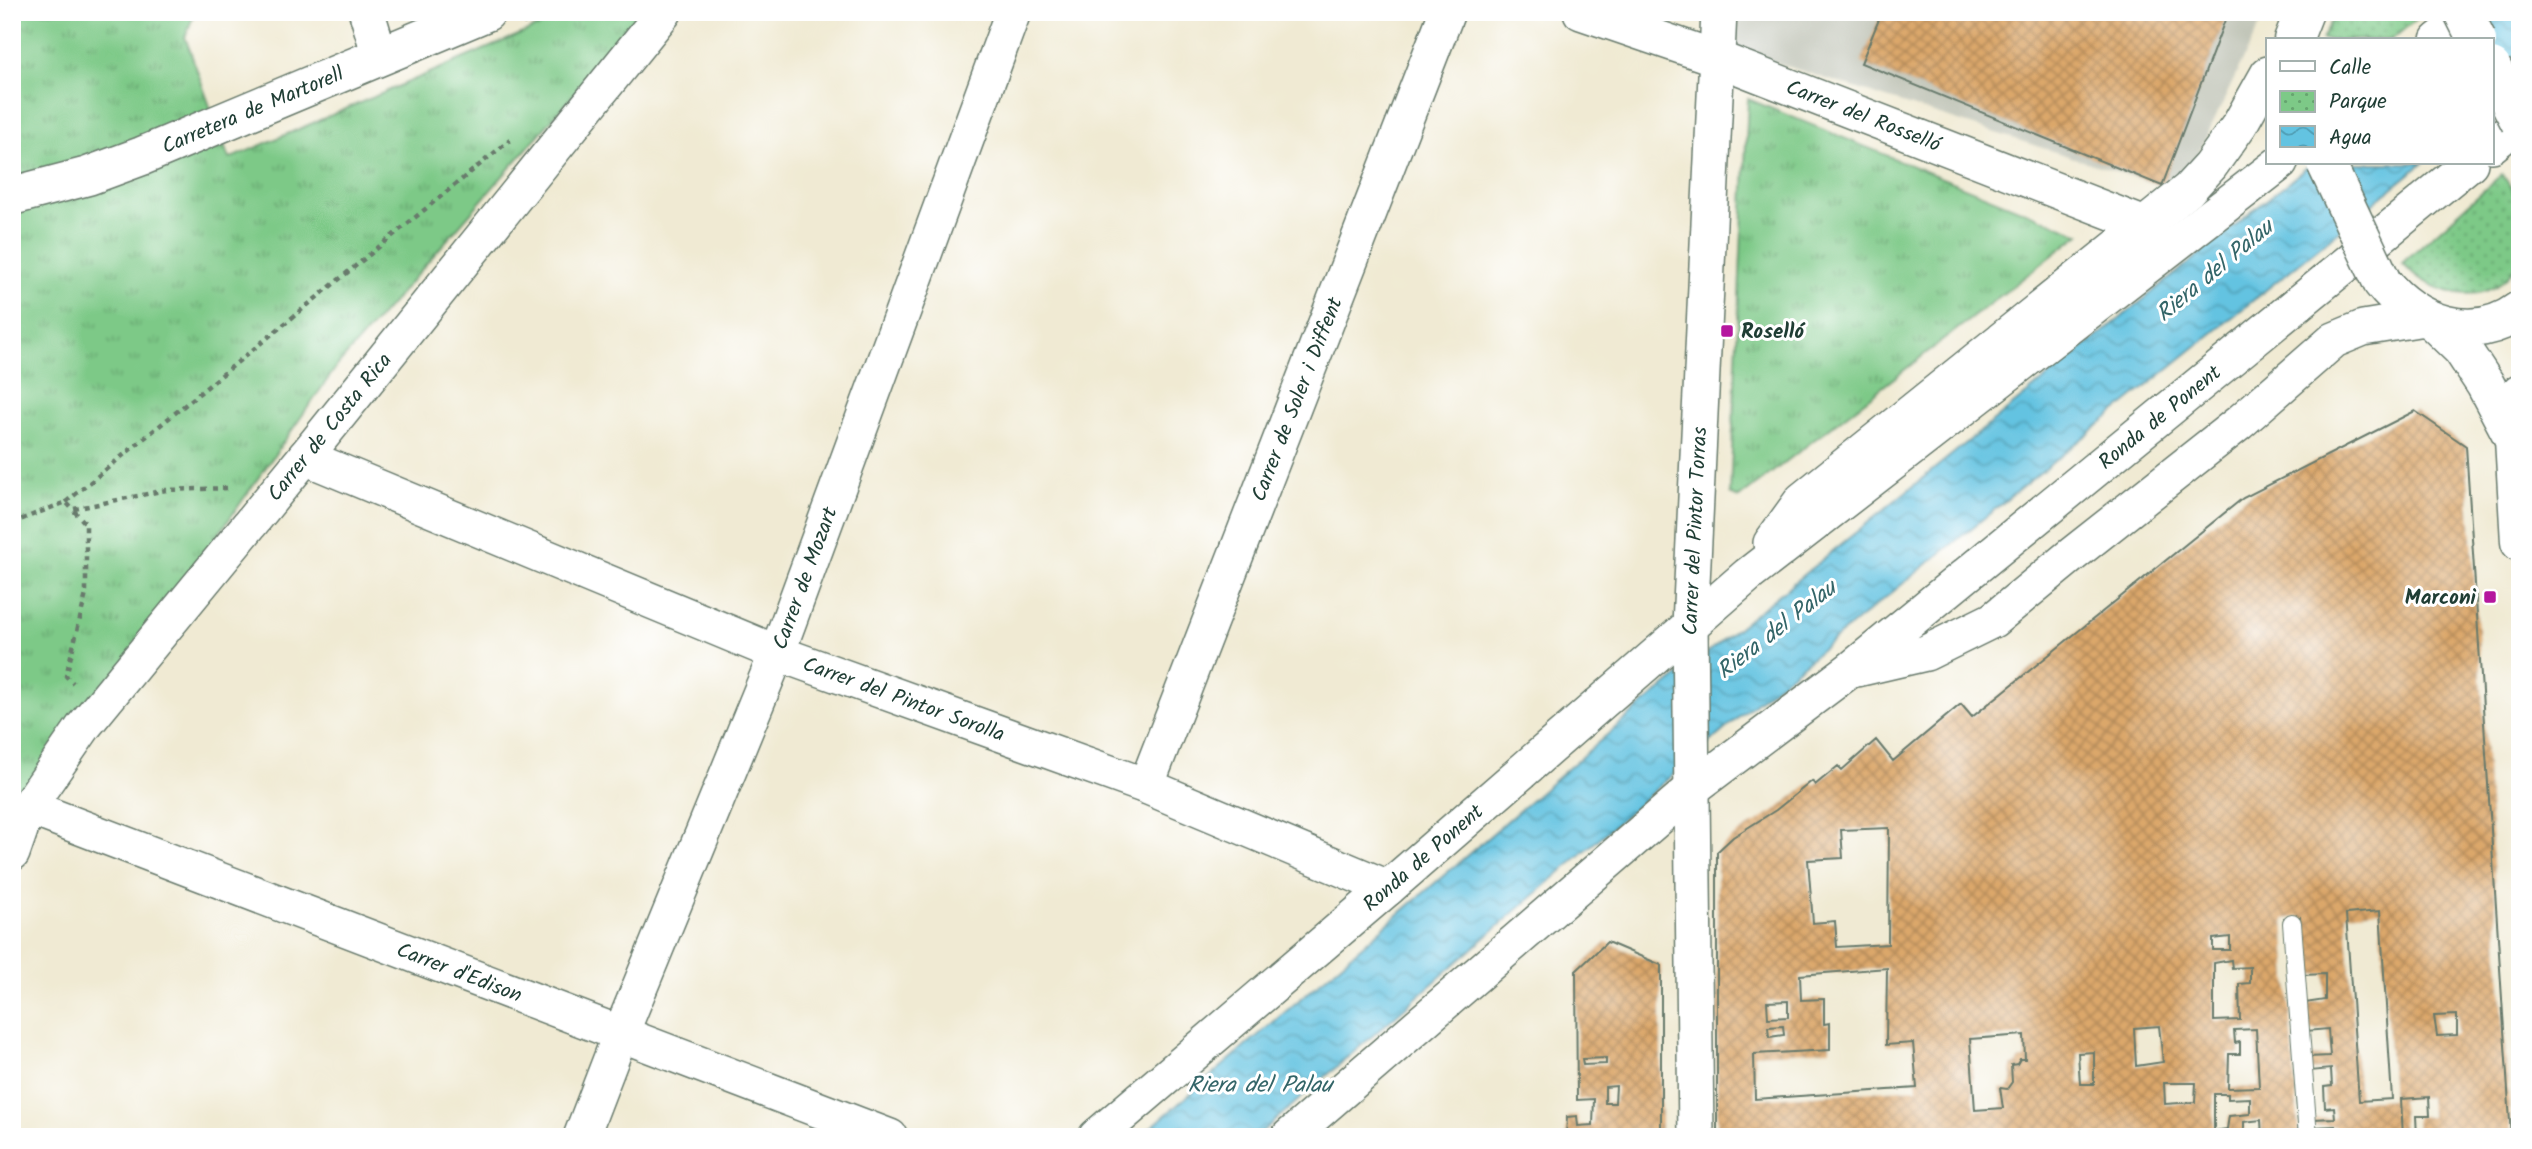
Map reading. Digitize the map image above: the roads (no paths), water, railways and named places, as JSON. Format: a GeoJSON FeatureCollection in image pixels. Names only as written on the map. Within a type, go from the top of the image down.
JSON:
{"type":"FeatureCollection","features":[{"type":"Feature","properties":{"kind":"main road","name":"Carretera de Martorell"},"geometry":{"type":"LineString","coordinates":[[21,194],[88,176],[142,156],[486,12]]}},
{"type":"Feature","properties":{"kind":"main road"},"geometry":{"type":"LineString","coordinates":[[2463,12],[2476,38]]}},
{"type":"Feature","properties":{"kind":"main road"},"geometry":{"type":"LineString","coordinates":[[2494,72],[2520,122]]}},
{"type":"Feature","properties":{"kind":"main road"},"geometry":{"type":"LineString","coordinates":[[2326,164],[2382,282],[2393,296],[2429,320],[2462,349],[2485,384],[2514,439]]}},
{"type":"Feature","properties":{"kind":"main road"},"geometry":{"type":"LineString","coordinates":[[2429,320],[2475,328],[2493,324],[2520,310]]}},
{"type":"Feature","properties":{"kind":"main road"},"geometry":{"type":"LineString","coordinates":[[2520,393],[2514,439],[2520,542]]}},
{"type":"Feature","properties":{"kind":"street"},"geometry":{"type":"LineString","coordinates":[[368,12],[380,56]]}},
{"type":"Feature","properties":{"kind":"street","name":"Carrer de Costa Rica"},"geometry":{"type":"LineString","coordinates":[[12,853],[29,807],[98,709],[664,12]]}},
{"type":"Feature","properties":{"kind":"street","name":"Carrer de Mozart"},"geometry":{"type":"LineString","coordinates":[[581,1137],[777,653],[1013,12]]}},
{"type":"Feature","properties":{"kind":"street","name":"Carrer de Soler i Diffent"},"geometry":{"type":"LineString","coordinates":[[1146,786],[1447,12]]}},
{"type":"Feature","properties":{"kind":"street","name":"Carrer del Rosselló"},"geometry":{"type":"LineString","coordinates":[[1581,12],[1716,58],[2145,225]]}},
{"type":"Feature","properties":{"kind":"street","name":"Carrer del Pintor Torras"},"geometry":{"type":"LineString","coordinates":[[1696,1137],[1690,625],[1719,12]]}},
{"type":"Feature","properties":{"kind":"street"},"geometry":{"type":"LineString","coordinates":[[2441,38],[2474,12]]}},
{"type":"Feature","properties":{"kind":"street","name":"Ronda de Ponent"},"geometry":{"type":"LineString","coordinates":[[1748,575],[1802,499],[2188,190],[2210,166],[2240,124],[2266,78]]}},
{"type":"Feature","properties":{"kind":"street"},"geometry":{"type":"LineString","coordinates":[[2494,143],[2520,122]]}},
{"type":"Feature","properties":{"kind":"street","name":"Ronda de Ponent"},"geometry":{"type":"LineString","coordinates":[[1096,1137],[1748,575],[2279,164]]}},
{"type":"Feature","properties":{"kind":"street","name":"Ronda de Ponent"},"geometry":{"type":"LineString","coordinates":[[1298,1132],[1693,775],[1850,670],[2469,164]]}},
{"type":"Feature","properties":{"kind":"street","name":"Ronda de Ponent"},"geometry":{"type":"LineString","coordinates":[[1850,670],[1926,653],[1993,620],[2239,423],[2334,340],[2363,328],[2429,320]]}},
{"type":"Feature","properties":{"kind":"street","name":"Carrer del Pintor Sorolla"},"geometry":{"type":"LineString","coordinates":[[304,457],[777,653],[1146,786],[1388,888]]}},
{"type":"Feature","properties":{"kind":"street","name":"Carrer d'Edison"},"geometry":{"type":"LineString","coordinates":[[29,807],[890,1137]]}},
{"type":"Feature","properties":{"kind":"lane"},"geometry":{"type":"LineString","coordinates":[[2292,923],[2308,1137]]}},
{"type":"Feature","properties":{"kind":"water"},"geometry":{"type":"Polygon","coordinates":[[[2497,12],[2520,12],[2520,84],[2494,105],[2494,38],[2464,38],[2497,12]]]}},
{"type":"Feature","properties":{"kind":"water","name":"Riera del Palau"},"geometry":{"type":"Polygon","coordinates":[[[2311,164],[2422,164],[1754,704],[1256,1137],[1140,1137],[1629,716],[2311,164]]]}},
{"type":"Feature","properties":{"kind":"place","name":"Roselló"},"geometry":{"type":"Point","coordinates":[1727,331]}},
{"type":"Feature","properties":{"kind":"place","name":"Marconi"},"geometry":{"type":"Point","coordinates":[2490,597]}}]}
